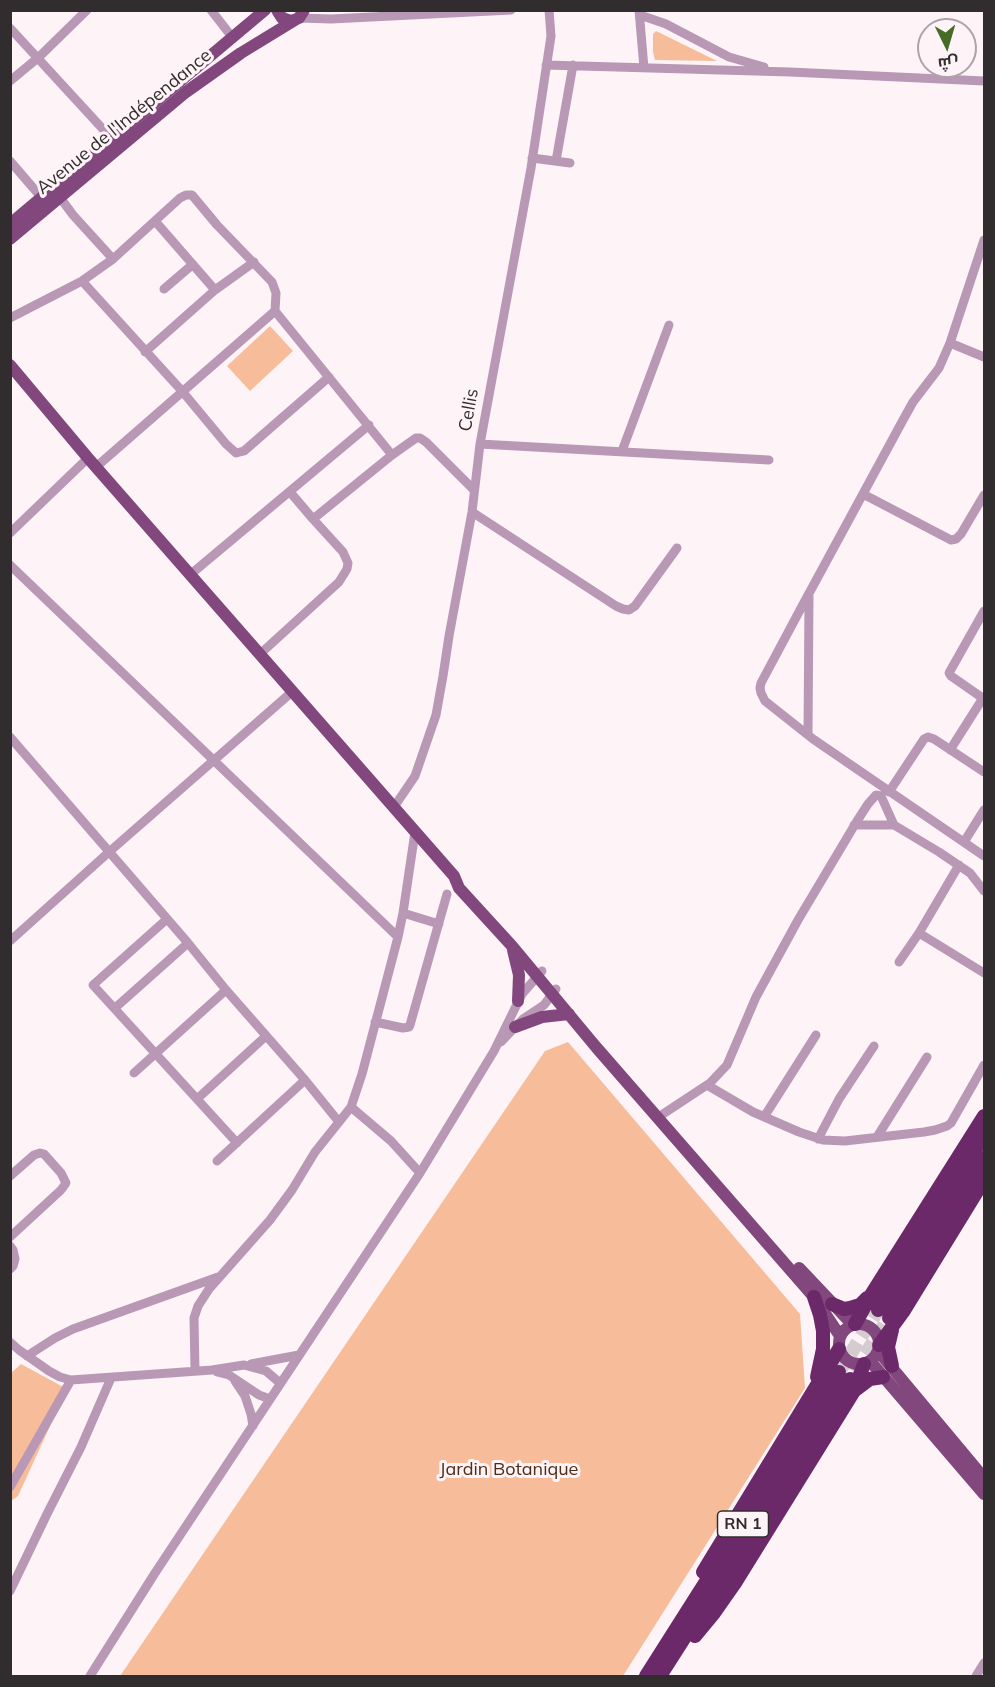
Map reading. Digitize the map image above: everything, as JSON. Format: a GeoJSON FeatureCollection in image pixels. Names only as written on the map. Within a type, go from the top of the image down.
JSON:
{"type":"FeatureCollection","features":[{"type":"Feature","properties":{"kind":"highway"},"geometry":{"type":"LineString","coordinates":[[854,1324],[984,1116]]}},
{"type":"Feature","properties":{"kind":"highway"},"geometry":{"type":"LineString","coordinates":[[848,1380],[873,1355],[886,1318],[984,1135]]}},
{"type":"Feature","properties":{"kind":"highway"},"geometry":{"type":"LineString","coordinates":[[848,1380],[870,1379],[887,1372],[886,1318],[984,1158]]}},
{"type":"Feature","properties":{"kind":"highway"},"geometry":{"type":"LineString","coordinates":[[886,1318],[903,1312],[984,1180]]}},
{"type":"Feature","properties":{"kind":"highway"},"geometry":{"type":"LineString","coordinates":[[832,1304],[844,1309],[850,1308],[860,1305],[871,1295]]}},
{"type":"Feature","properties":{"kind":"highway"},"geometry":{"type":"LineString","coordinates":[[813,1297],[820,1315],[823,1349],[813,1391]]}},
{"type":"Feature","properties":{"kind":"highway"},"geometry":{"type":"LineString","coordinates":[[686,1614],[693,1593],[708,1563],[813,1391],[840,1342]]}},
{"type":"Feature","properties":{"kind":"highway","name":"RN 1"},"geometry":{"type":"LineString","coordinates":[[646,1677],[686,1614],[848,1380]]}},
{"type":"Feature","properties":{"kind":"highway","name":"RN 1"},"geometry":{"type":"LineString","coordinates":[[660,1677],[848,1380]]}},
{"type":"Feature","properties":{"kind":"main road","name":"Avenue de l'Indépendance"},"geometry":{"type":"LineString","coordinates":[[10,224],[265,10]]}},
{"type":"Feature","properties":{"kind":"main road"},"geometry":{"type":"LineString","coordinates":[[277,10],[286,20],[300,16]]}},
{"type":"Feature","properties":{"kind":"main road","name":"Avenue de l'Indépendance"},"geometry":{"type":"LineString","coordinates":[[10,239],[186,92],[300,16]]}},
{"type":"Feature","properties":{"kind":"main road"},"geometry":{"type":"LineString","coordinates":[[10,364],[92,463],[415,832],[454,876],[464,882],[554,992],[832,1304],[854,1324]]}},
{"type":"Feature","properties":{"kind":"main road"},"geometry":{"type":"LineString","coordinates":[[454,876],[459,888],[539,973]]}},
{"type":"Feature","properties":{"kind":"main road"},"geometry":{"type":"LineString","coordinates":[[512,946],[519,975],[518,1001]]}},
{"type":"Feature","properties":{"kind":"main road"},"geometry":{"type":"LineString","coordinates":[[554,992],[596,1047],[813,1297],[840,1342],[844,1358],[848,1362],[859,1364],[873,1355],[878,1339],[872,1329],[861,1324],[854,1324],[845,1329],[840,1342]]}},
{"type":"Feature","properties":{"kind":"main road"},"geometry":{"type":"LineString","coordinates":[[514,1028],[542,1017],[569,1014]]}},
{"type":"Feature","properties":{"kind":"main road"},"geometry":{"type":"LineString","coordinates":[[873,1355],[984,1494]]}},
{"type":"Feature","properties":{"kind":"main road"},"geometry":{"type":"LineString","coordinates":[[887,1372],[984,1478]]}},
{"type":"Feature","properties":{"kind":"street"},"geometry":{"type":"LineString","coordinates":[[10,81],[39,57],[87,10]]}},
{"type":"Feature","properties":{"kind":"street"},"geometry":{"type":"LineString","coordinates":[[211,10],[232,37]]}},
{"type":"Feature","properties":{"kind":"street"},"geometry":{"type":"LineString","coordinates":[[300,16],[324,20],[511,10]]}},
{"type":"Feature","properties":{"kind":"street","name":"Cellis"},"geometry":{"type":"LineString","coordinates":[[394,807],[415,776],[436,716],[472,512],[480,444],[532,158],[551,36],[549,10]]}},
{"type":"Feature","properties":{"kind":"street"},"geometry":{"type":"LineString","coordinates":[[644,68],[639,13],[666,24],[729,57],[790,72]]}},
{"type":"Feature","properties":{"kind":"street"},"geometry":{"type":"LineString","coordinates":[[10,28],[112,139]]}},
{"type":"Feature","properties":{"kind":"street"},"geometry":{"type":"LineString","coordinates":[[546,65],[790,72],[984,81]]}},
{"type":"Feature","properties":{"kind":"street"},"geometry":{"type":"LineString","coordinates":[[556,161],[573,65]]}},
{"type":"Feature","properties":{"kind":"street"},"geometry":{"type":"LineString","coordinates":[[532,158],[570,163]]}},
{"type":"Feature","properties":{"kind":"street"},"geometry":{"type":"LineString","coordinates":[[10,161],[41,197]]}},
{"type":"Feature","properties":{"kind":"street"},"geometry":{"type":"LineString","coordinates":[[10,318],[82,281],[112,259],[180,198],[192,195],[217,225],[272,282],[275,287],[275,311],[392,455]]}},
{"type":"Feature","properties":{"kind":"street"},"geometry":{"type":"LineString","coordinates":[[59,196],[112,259]]}},
{"type":"Feature","properties":{"kind":"street"},"geometry":{"type":"LineString","coordinates":[[155,221],[215,290]]}},
{"type":"Feature","properties":{"kind":"street"},"geometry":{"type":"LineString","coordinates":[[984,240],[950,343],[939,368],[913,402],[760,688],[765,701],[808,735],[984,856]]}},
{"type":"Feature","properties":{"kind":"street"},"geometry":{"type":"LineString","coordinates":[[145,352],[215,290],[254,262]]}},
{"type":"Feature","properties":{"kind":"street"},"geometry":{"type":"LineString","coordinates":[[164,289],[192,265]]}},
{"type":"Feature","properties":{"kind":"street"},"geometry":{"type":"LineString","coordinates":[[82,281],[182,391],[233,452],[240,453],[329,378]]}},
{"type":"Feature","properties":{"kind":"street"},"geometry":{"type":"LineString","coordinates":[[10,533],[275,311]]}},
{"type":"Feature","properties":{"kind":"street"},"geometry":{"type":"LineString","coordinates":[[622,451],[669,325]]}},
{"type":"Feature","properties":{"kind":"street"},"geometry":{"type":"LineString","coordinates":[[950,343],[984,357]]}},
{"type":"Feature","properties":{"kind":"street"},"geometry":{"type":"LineString","coordinates":[[190,574],[369,425]]}},
{"type":"Feature","properties":{"kind":"street"},"geometry":{"type":"LineString","coordinates":[[313,519],[416,438],[420,438],[474,490]]}},
{"type":"Feature","properties":{"kind":"street"},"geometry":{"type":"LineString","coordinates":[[480,444],[769,460]]}},
{"type":"Feature","properties":{"kind":"street"},"geometry":{"type":"LineString","coordinates":[[260,654],[339,582],[348,569],[343,552],[290,492]]}},
{"type":"Feature","properties":{"kind":"street"},"geometry":{"type":"LineString","coordinates":[[863,494],[951,540],[961,534],[984,495]]}},
{"type":"Feature","properties":{"kind":"street"},"geometry":{"type":"LineString","coordinates":[[472,512],[623,609],[629,610],[635,606],[677,548]]}},
{"type":"Feature","properties":{"kind":"street"},"geometry":{"type":"LineString","coordinates":[[10,565],[398,937]]}},
{"type":"Feature","properties":{"kind":"street"},"geometry":{"type":"LineString","coordinates":[[808,735],[809,593]]}},
{"type":"Feature","properties":{"kind":"street"},"geometry":{"type":"LineString","coordinates":[[950,750],[984,698],[949,673],[984,611]]}},
{"type":"Feature","properties":{"kind":"street"},"geometry":{"type":"LineString","coordinates":[[10,941],[292,691]]}},
{"type":"Feature","properties":{"kind":"street"},"geometry":{"type":"LineString","coordinates":[[10,737],[339,1122]]}},
{"type":"Feature","properties":{"kind":"street"},"geometry":{"type":"LineString","coordinates":[[889,792],[924,739],[931,738],[984,772]]}},
{"type":"Feature","properties":{"kind":"street"},"geometry":{"type":"LineString","coordinates":[[663,1114],[707,1085],[727,1065],[756,997],[798,920],[854,825],[876,795],[881,796],[894,825]]}},
{"type":"Feature","properties":{"kind":"street"},"geometry":{"type":"LineString","coordinates":[[964,842],[984,810]]}},
{"type":"Feature","properties":{"kind":"street"},"geometry":{"type":"LineString","coordinates":[[854,825],[894,825],[970,873],[984,891]]}},
{"type":"Feature","properties":{"kind":"street"},"geometry":{"type":"LineString","coordinates":[[195,1371],[194,1318],[208,1289],[270,1220],[315,1152],[351,1107],[362,1074],[398,937],[415,832]]}},
{"type":"Feature","properties":{"kind":"street"},"geometry":{"type":"LineString","coordinates":[[899,962],[959,865]]}},
{"type":"Feature","properties":{"kind":"street"},"geometry":{"type":"LineString","coordinates":[[375,1022],[403,1028],[409,1027],[447,894]]}},
{"type":"Feature","properties":{"kind":"street"},"geometry":{"type":"LineString","coordinates":[[403,913],[439,924]]}},
{"type":"Feature","properties":{"kind":"street"},"geometry":{"type":"LineString","coordinates":[[167,918],[93,984],[237,1143]]}},
{"type":"Feature","properties":{"kind":"street"},"geometry":{"type":"LineString","coordinates":[[919,933],[984,973]]}},
{"type":"Feature","properties":{"kind":"street"},"geometry":{"type":"LineString","coordinates":[[115,1008],[188,944]]}},
{"type":"Feature","properties":{"kind":"street"},"geometry":{"type":"LineString","coordinates":[[90,1677],[155,1573],[420,1173],[494,1051],[526,987],[539,973]]}},
{"type":"Feature","properties":{"kind":"street"},"geometry":{"type":"LineString","coordinates":[[134,1073],[226,990]]}},
{"type":"Feature","properties":{"kind":"street"},"geometry":{"type":"LineString","coordinates":[[494,1051],[523,1019],[541,1008],[554,992]]}},
{"type":"Feature","properties":{"kind":"street"},"geometry":{"type":"LineString","coordinates":[[764,1117],[816,1035]]}},
{"type":"Feature","properties":{"kind":"street"},"geometry":{"type":"LineString","coordinates":[[197,1099],[266,1036]]}},
{"type":"Feature","properties":{"kind":"street"},"geometry":{"type":"LineString","coordinates":[[818,1139],[839,1099],[874,1046]]}},
{"type":"Feature","properties":{"kind":"street"},"geometry":{"type":"LineString","coordinates":[[877,1137],[927,1057]]}},
{"type":"Feature","properties":{"kind":"street"},"geometry":{"type":"LineString","coordinates":[[707,1085],[764,1117],[818,1139],[832,1142],[924,1132],[947,1126],[951,1123],[984,1065]]}},
{"type":"Feature","properties":{"kind":"street"},"geometry":{"type":"LineString","coordinates":[[217,1161],[305,1080]]}},
{"type":"Feature","properties":{"kind":"street"},"geometry":{"type":"LineString","coordinates":[[351,1107],[391,1142],[420,1173]]}},
{"type":"Feature","properties":{"kind":"street"},"geometry":{"type":"LineString","coordinates":[[10,1176],[34,1155],[40,1153],[44,1154],[61,1173],[66,1183],[62,1190],[10,1237]]}},
{"type":"Feature","properties":{"kind":"street"},"geometry":{"type":"LineString","coordinates":[[10,1246],[15,1259],[10,1269]]}},
{"type":"Feature","properties":{"kind":"street"},"geometry":{"type":"LineString","coordinates":[[19,1353],[74,1329],[220,1276]]}},
{"type":"Feature","properties":{"kind":"street"},"geometry":{"type":"LineString","coordinates":[[10,1342],[19,1353],[54,1374],[71,1380],[212,1370],[299,1355]]}},
{"type":"Feature","properties":{"kind":"street"},"geometry":{"type":"LineString","coordinates":[[244,1365],[266,1371],[280,1383]]}},
{"type":"Feature","properties":{"kind":"street"},"geometry":{"type":"LineString","coordinates":[[212,1370],[229,1375],[259,1395],[270,1399]]}},
{"type":"Feature","properties":{"kind":"street"},"geometry":{"type":"LineString","coordinates":[[229,1375],[245,1396],[253,1426]]}},
{"type":"Feature","properties":{"kind":"street"},"geometry":{"type":"LineString","coordinates":[[10,1591],[81,1447],[111,1378]]}},
{"type":"Feature","properties":{"kind":"street"},"geometry":{"type":"LineString","coordinates":[[10,1487],[71,1380]]}},
{"type":"Feature","properties":{"kind":"street"},"geometry":{"type":"LineString","coordinates":[[976,1677],[984,1663]]}},
{"type":"Feature","properties":{"kind":"green space"},"geometry":{"type":"Polygon","coordinates":[[[656,31],[717,61],[655,60],[653,34],[656,31]]]}},
{"type":"Feature","properties":{"kind":"green space"},"geometry":{"type":"Polygon","coordinates":[[[270,326],[293,351],[250,391],[227,366],[270,326]]]}},
{"type":"Feature","properties":{"kind":"green space","name":"Jardin Botanique"},"geometry":{"type":"Polygon","coordinates":[[[568,1042],[800,1314],[805,1388],[623,1676],[120,1676],[545,1051],[568,1042]]]}},
{"type":"Feature","properties":{"kind":"green space"},"geometry":{"type":"Polygon","coordinates":[[[21,1364],[67,1389],[18,1496],[11,1501],[10,1374],[21,1364]]]}},
{"type":"Feature","properties":{"kind":"tunnel"},"geometry":{"type":"LineString","coordinates":[[839,1372],[878,1310]]}},
{"type":"Feature","properties":{"kind":"tunnel"},"geometry":{"type":"LineString","coordinates":[[854,1372],[889,1318]]}}]}
